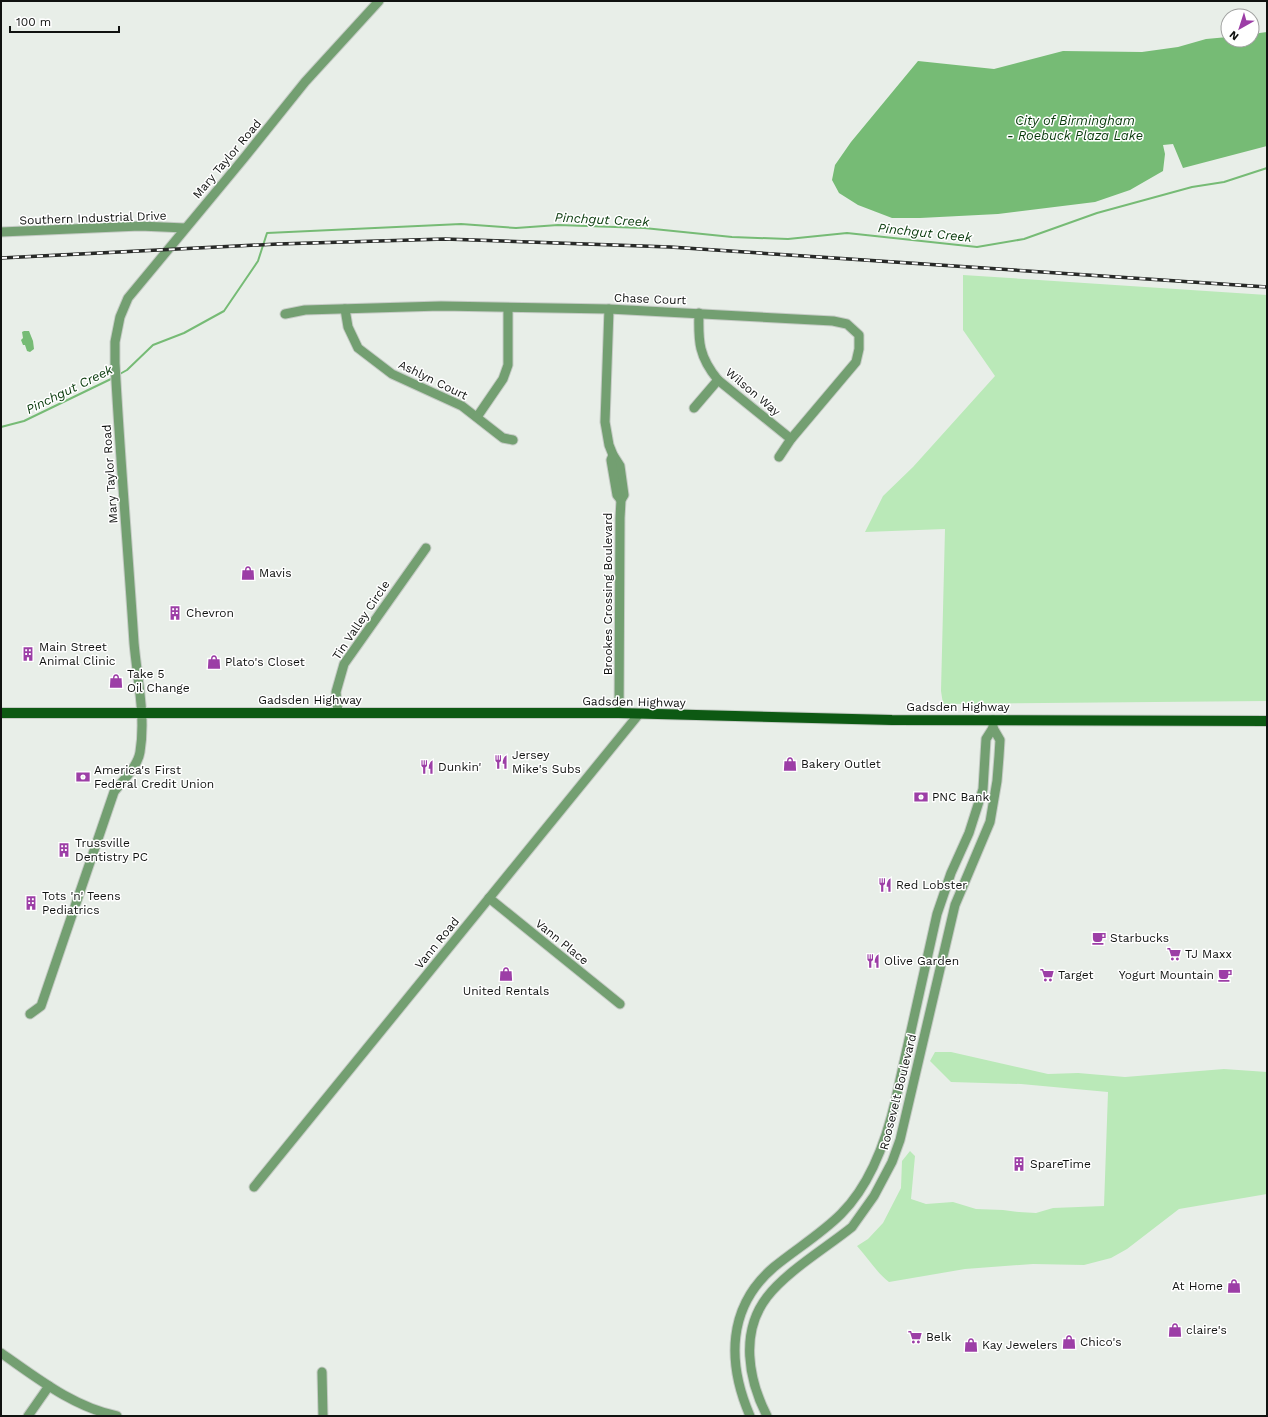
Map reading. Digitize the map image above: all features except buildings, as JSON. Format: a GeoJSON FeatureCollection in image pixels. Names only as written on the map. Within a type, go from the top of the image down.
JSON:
{"type":"FeatureCollection","features":[{"type":"Feature","properties":{"kind":"main road","name":"Gadsden Highway"},"geometry":{"type":"LineString","coordinates":[[1,713],[619,713],[993,724],[1267,721]]}},
{"type":"Feature","properties":{"kind":"street","name":"Mary Taylor Road"},"geometry":{"type":"LineString","coordinates":[[30,1014],[41,1006],[114,792],[135,765],[140,754],[141,714],[137,678],[115,364],[115,342],[120,317],[128,298],[244,158],[304,82],[379,1]]}},
{"type":"Feature","properties":{"kind":"street","name":"Southern Industrial Drive"},"geometry":{"type":"LineString","coordinates":[[1,232],[140,226],[185,228]]}},
{"type":"Feature","properties":{"kind":"street","name":"Chase Court"},"geometry":{"type":"LineString","coordinates":[[285,314],[305,310],[441,306],[609,309],[833,321],[847,324],[859,335],[859,350],[856,362],[791,439],[778,457]]}},
{"type":"Feature","properties":{"kind":"street"},"geometry":{"type":"LineString","coordinates":[[477,417],[502,379],[508,365],[508,308]]}},
{"type":"Feature","properties":{"kind":"street","name":"Ashlyn Court"},"geometry":{"type":"LineString","coordinates":[[345,309],[348,327],[358,348],[404,381],[462,406],[503,438],[512,440]]}},
{"type":"Feature","properties":{"kind":"street","name":"Brookes Crossing Boulevard"},"geometry":{"type":"LineString","coordinates":[[609,309],[605,422],[613,456],[611,460],[617,495],[621,500],[619,713]]}},
{"type":"Feature","properties":{"kind":"street","name":"Wilson Way"},"geometry":{"type":"LineString","coordinates":[[699,313],[700,348],[704,361],[718,380],[791,439]]}},
{"type":"Feature","properties":{"kind":"street"},"geometry":{"type":"LineString","coordinates":[[694,408],[718,380]]}},
{"type":"Feature","properties":{"kind":"street","name":"Tin Valley Circle"},"geometry":{"type":"LineString","coordinates":[[338,713],[336,692],[344,664],[426,548]]}},
{"type":"Feature","properties":{"kind":"street","name":"Vann Road"},"geometry":{"type":"LineString","coordinates":[[254,1187],[639,714]]}},
{"type":"Feature","properties":{"kind":"street","name":"Roosevelt Boulevard"},"geometry":{"type":"LineString","coordinates":[[750,1416],[741,1391],[735,1361],[734,1340],[740,1315],[749,1297],[764,1276],[830,1224],[848,1206],[865,1182],[880,1149],[891,1121],[939,907],[950,873],[969,833],[983,789],[986,739],[993,724]]}},
{"type":"Feature","properties":{"kind":"street","name":"Roosevelt Boulevard"},"geometry":{"type":"LineString","coordinates":[[766,1416],[754,1381],[749,1355],[755,1318],[763,1302],[776,1287],[858,1220],[874,1196],[892,1162],[905,1118],[955,905],[990,822],[997,781],[1000,740],[993,724]]}},
{"type":"Feature","properties":{"kind":"street","name":"Vann Place"},"geometry":{"type":"LineString","coordinates":[[489,898],[620,1004]]}},
{"type":"Feature","properties":{"kind":"street"},"geometry":{"type":"LineString","coordinates":[[1,1353],[49,1386],[99,1412],[117,1416]]}},
{"type":"Feature","properties":{"kind":"street"},"geometry":{"type":"LineString","coordinates":[[322,1372],[323,1416]]}},
{"type":"Feature","properties":{"kind":"street"},"geometry":{"type":"LineString","coordinates":[[28,1416],[49,1386]]}},
{"type":"Feature","properties":{"kind":"shaded area"},"geometry":{"type":"Polygon","coordinates":[[[963,275],[1267,295],[1267,701],[943,704],[941,691],[945,529],[865,532],[883,496],[913,467],[995,376],[963,330],[963,275]]]}},
{"type":"Feature","properties":{"kind":"shaded area"},"geometry":{"type":"Polygon","coordinates":[[[935,1052],[951,1052],[1048,1074],[1078,1073],[1125,1077],[1224,1069],[1267,1072],[1267,1194],[1179,1209],[1127,1249],[1111,1258],[1084,1265],[1033,1264],[965,1269],[889,1282],[857,1246],[868,1239],[883,1223],[901,1188],[902,1161],[910,1151],[915,1156],[911,1199],[926,1204],[953,1202],[976,1209],[1036,1213],[1053,1208],[1104,1206],[1108,1092],[1021,1084],[951,1082],[930,1061],[935,1052]]]}},
{"type":"Feature","properties":{"kind":"water","name":"City of Birmingham - Roebuck Plaza Lake"},"geometry":{"type":"Polygon","coordinates":[[[1267,32],[1267,146],[1183,168],[1173,144],[1163,145],[1165,154],[1163,171],[1130,190],[1095,202],[998,214],[892,218],[858,205],[839,193],[832,180],[835,165],[851,142],[918,61],[994,69],[1063,51],[1142,52],[1178,47],[1206,39],[1220,38],[1220,48],[1260,48],[1260,33],[1267,32]]]}},
{"type":"Feature","properties":{"kind":"water"},"geometry":{"type":"Polygon","coordinates":[[[29,331],[33,341],[34,349],[30,352],[27,351],[21,340],[23,338],[22,332],[29,331]]]}},
{"type":"Feature","properties":{"kind":"waterway","name":"Pinchgut Creek"},"geometry":{"type":"LineString","coordinates":[[118,375],[127,370],[153,345],[184,333],[224,311],[258,261],[267,233],[461,224],[516,228],[558,225],[644,228],[732,237],[788,239],[847,233],[977,247],[1024,239],[1097,213],[1192,187],[1224,182],[1267,168]]}},
{"type":"Feature","properties":{"kind":"waterway","name":"Pinchgut Creek"},"geometry":{"type":"LineString","coordinates":[[1,427],[24,421],[113,378]]}},
{"type":"Feature","properties":{"kind":"railway"},"geometry":{"type":"LineString","coordinates":[[1,258],[278,244],[445,239],[670,247],[1267,287]]}},
{"type":"Feature","properties":{"kind":"place","name":"Mavis"},"geometry":{"type":"Point","coordinates":[248,573]}},
{"type":"Feature","properties":{"kind":"place","name":"Chevron"},"geometry":{"type":"Point","coordinates":[175,613]}},
{"type":"Feature","properties":{"kind":"place","name":"Main Street Animal Clinic"},"geometry":{"type":"Point","coordinates":[28,654]}},
{"type":"Feature","properties":{"kind":"place","name":"Plato's Closet"},"geometry":{"type":"Point","coordinates":[214,662]}},
{"type":"Feature","properties":{"kind":"place","name":"Take 5 Oil Change"},"geometry":{"type":"Point","coordinates":[116,681]}},
{"type":"Feature","properties":{"kind":"place","name":"Jersey Mike's Subs"},"geometry":{"type":"Point","coordinates":[501,762]}},
{"type":"Feature","properties":{"kind":"place","name":"Bakery Outlet"},"geometry":{"type":"Point","coordinates":[790,764]}},
{"type":"Feature","properties":{"kind":"place","name":"Dunkin'"},"geometry":{"type":"Point","coordinates":[427,767]}},
{"type":"Feature","properties":{"kind":"place","name":"America's First Federal Credit Union"},"geometry":{"type":"Point","coordinates":[83,777]}},
{"type":"Feature","properties":{"kind":"place","name":"PNC Bank"},"geometry":{"type":"Point","coordinates":[921,797]}},
{"type":"Feature","properties":{"kind":"place","name":"Trussville Dentistry PC"},"geometry":{"type":"Point","coordinates":[64,850]}},
{"type":"Feature","properties":{"kind":"place","name":"Red Lobster"},"geometry":{"type":"Point","coordinates":[885,885]}},
{"type":"Feature","properties":{"kind":"place","name":"Tots 'n' Teens Pediatrics"},"geometry":{"type":"Point","coordinates":[31,903]}},
{"type":"Feature","properties":{"kind":"place","name":"Starbucks"},"geometry":{"type":"Point","coordinates":[1099,938]}},
{"type":"Feature","properties":{"kind":"place","name":"TJ Maxx"},"geometry":{"type":"Point","coordinates":[1174,954]}},
{"type":"Feature","properties":{"kind":"place","name":"Olive Garden"},"geometry":{"type":"Point","coordinates":[873,961]}},
{"type":"Feature","properties":{"kind":"place","name":"United Rentals"},"geometry":{"type":"Point","coordinates":[506,974]}},
{"type":"Feature","properties":{"kind":"place","name":"Target"},"geometry":{"type":"Point","coordinates":[1047,975]}},
{"type":"Feature","properties":{"kind":"place","name":"Yogurt Mountain"},"geometry":{"type":"Point","coordinates":[1225,975]}},
{"type":"Feature","properties":{"kind":"place","name":"SpareTime"},"geometry":{"type":"Point","coordinates":[1019,1164]}},
{"type":"Feature","properties":{"kind":"place","name":"At Home"},"geometry":{"type":"Point","coordinates":[1234,1286]}},
{"type":"Feature","properties":{"kind":"place","name":"claire's"},"geometry":{"type":"Point","coordinates":[1175,1330]}},
{"type":"Feature","properties":{"kind":"place","name":"Belk"},"geometry":{"type":"Point","coordinates":[915,1337]}},
{"type":"Feature","properties":{"kind":"place","name":"Chico's"},"geometry":{"type":"Point","coordinates":[1069,1342]}},
{"type":"Feature","properties":{"kind":"place","name":"Kay Jewelers"},"geometry":{"type":"Point","coordinates":[971,1345]}}]}
